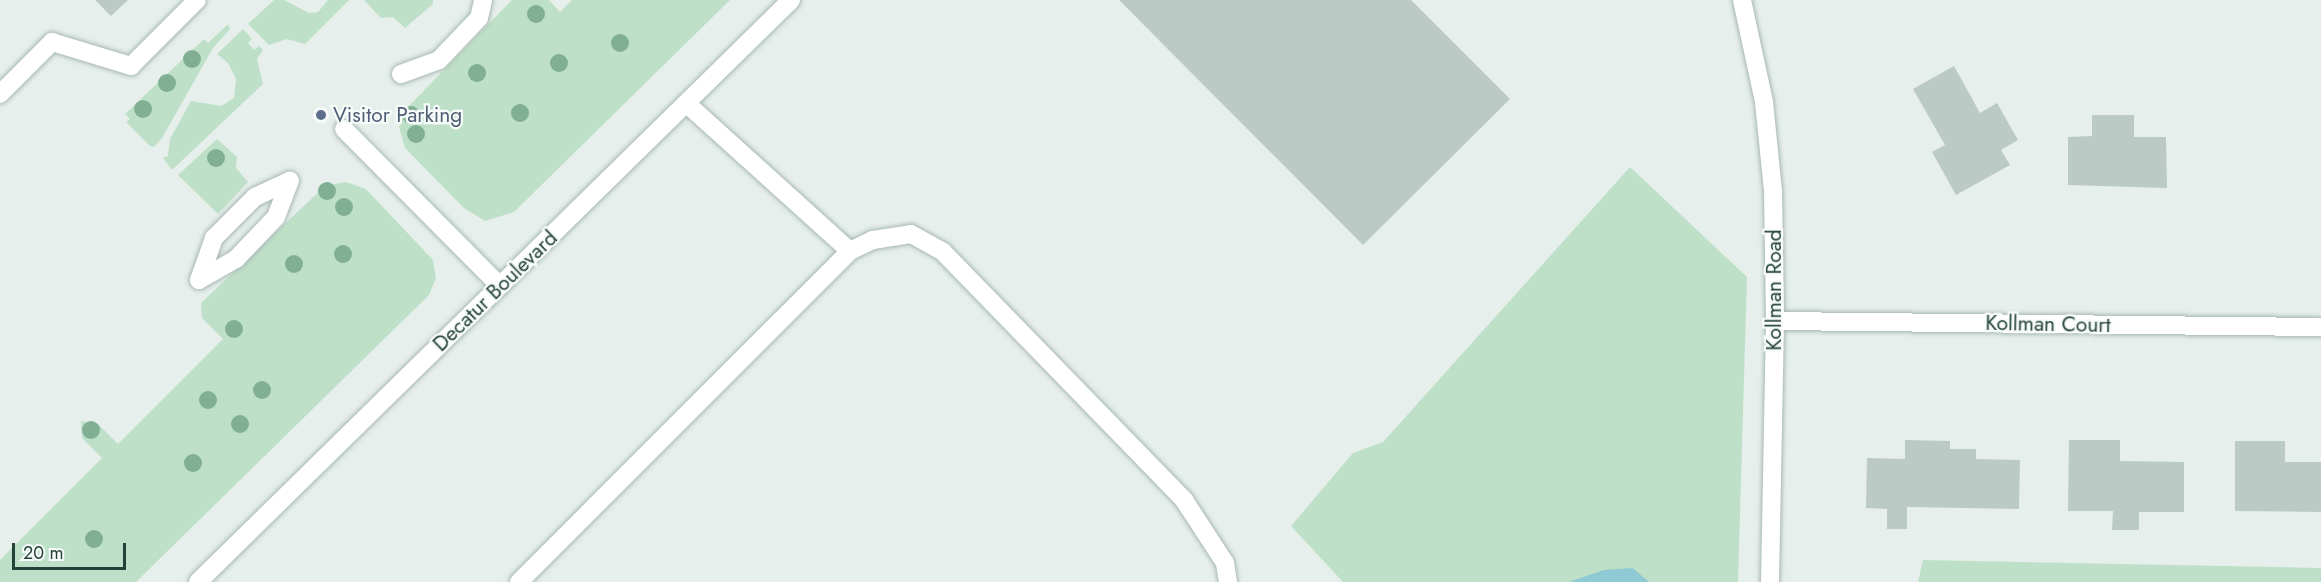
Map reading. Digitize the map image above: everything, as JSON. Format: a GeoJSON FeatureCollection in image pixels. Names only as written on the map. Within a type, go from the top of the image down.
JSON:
{"type":"FeatureCollection","features":[{"type":"Feature","properties":{"kind":"street"},"geometry":{"type":"LineString","coordinates":[[0,94],[52,42],[131,66],[197,0]]}},
{"type":"Feature","properties":{"kind":"street"},"geometry":{"type":"LineString","coordinates":[[401,74],[439,60],[479,18],[483,0]]}},
{"type":"Feature","properties":{"kind":"street","name":"Decatur Boulevard"},"geometry":{"type":"LineString","coordinates":[[198,582],[792,0]]}},
{"type":"Feature","properties":{"kind":"street","name":"Kollman Road"},"geometry":{"type":"LineString","coordinates":[[1742,0],[1764,102],[1770,159],[1775,321],[1770,582]]}},
{"type":"Feature","properties":{"kind":"street"},"geometry":{"type":"LineString","coordinates":[[686,103],[850,251]]}},
{"type":"Feature","properties":{"kind":"street"},"geometry":{"type":"LineString","coordinates":[[345,129],[500,286]]}},
{"type":"Feature","properties":{"kind":"street"},"geometry":{"type":"LineString","coordinates":[[290,181],[276,217],[236,259],[199,280],[214,238],[255,197],[290,181]]}},
{"type":"Feature","properties":{"kind":"street"},"geometry":{"type":"LineString","coordinates":[[519,582],[850,251],[873,240],[911,234],[942,252],[1184,500],[1224,563],[1228,582]]}},
{"type":"Feature","properties":{"kind":"street","name":"Kollman Court"},"geometry":{"type":"LineString","coordinates":[[1775,321],[2321,327]]}},
{"type":"Feature","properties":{"kind":"green space"},"geometry":{"type":"Polygon","coordinates":[[[274,0],[284,0],[309,13],[318,12],[328,0],[349,0],[305,44],[287,39],[269,45],[248,24],[274,0]]]}},
{"type":"Feature","properties":{"kind":"green space"},"geometry":{"type":"Polygon","coordinates":[[[364,0],[433,0],[433,4],[405,28],[393,17],[381,18],[364,0]]]}},
{"type":"Feature","properties":{"kind":"green space"},"geometry":{"type":"Polygon","coordinates":[[[512,0],[549,0],[560,12],[572,0],[730,0],[514,212],[485,221],[464,208],[405,148],[399,127],[407,108],[512,0]]]}},
{"type":"Feature","properties":{"kind":"green space"},"geometry":{"type":"Polygon","coordinates":[[[228,24],[230,29],[213,48],[162,138],[154,147],[150,146],[126,122],[130,119],[125,114],[204,39],[208,43],[228,24]]]}},
{"type":"Feature","properties":{"kind":"green space"},"geometry":{"type":"Polygon","coordinates":[[[243,29],[252,39],[248,43],[254,50],[259,46],[263,50],[257,59],[263,84],[172,170],[163,158],[168,156],[170,139],[191,101],[221,106],[234,98],[236,79],[228,63],[217,54],[243,29]]]}},
{"type":"Feature","properties":{"kind":"green space"},"geometry":{"type":"Polygon","coordinates":[[[217,139],[237,157],[236,168],[248,182],[218,214],[178,175],[217,139]]]}},
{"type":"Feature","properties":{"kind":"green space"},"geometry":{"type":"Polygon","coordinates":[[[1630,167],[1747,277],[1738,582],[1649,582],[1633,568],[1569,582],[1343,582],[1291,526],[1353,453],[1383,442],[1630,167]]]}},
{"type":"Feature","properties":{"kind":"green space"},"geometry":{"type":"Polygon","coordinates":[[[346,182],[366,189],[433,260],[436,278],[429,295],[136,582],[0,582],[0,560],[102,458],[82,438],[81,421],[98,424],[118,444],[223,339],[202,318],[201,303],[325,186],[346,182]]]}},
{"type":"Feature","properties":{"kind":"green space"},"geometry":{"type":"Polygon","coordinates":[[[1923,560],[2321,568],[2321,582],[1918,582],[1923,560]]]}},
{"type":"Feature","properties":{"kind":"water"},"geometry":{"type":"Polygon","coordinates":[[[1633,568],[1649,582],[1569,582],[1604,570],[1633,568]]]}},
{"type":"Feature","properties":{"kind":"building"},"geometry":{"type":"Polygon","coordinates":[[[95,0],[128,0],[111,16],[95,0]]]}},
{"type":"Feature","properties":{"kind":"building"},"geometry":{"type":"Polygon","coordinates":[[[1119,0],[1411,0],[1510,99],[1363,245],[1119,0]]]}},
{"type":"Feature","properties":{"kind":"building"},"geometry":{"type":"Polygon","coordinates":[[[1954,66],[1980,113],[1997,103],[2018,140],[2001,150],[2010,165],[1956,195],[1932,152],[1945,145],[1913,89],[1954,66]]]}},
{"type":"Feature","properties":{"kind":"building"},"geometry":{"type":"Polygon","coordinates":[[[2092,115],[2134,115],[2134,137],[2166,137],[2167,188],[2068,185],[2068,137],[2092,136],[2092,115]]]}},
{"type":"Feature","properties":{"kind":"building"},"geometry":{"type":"Polygon","coordinates":[[[1905,440],[1950,441],[1950,449],[1976,449],[1976,459],[2020,460],[2019,509],[1907,507],[1907,529],[1887,529],[1887,509],[1866,508],[1867,458],[1905,459],[1905,440]]]}},
{"type":"Feature","properties":{"kind":"building"},"geometry":{"type":"Polygon","coordinates":[[[2069,440],[2120,440],[2120,461],[2184,462],[2184,512],[2139,512],[2139,530],[2112,530],[2113,511],[2068,511],[2069,440]]]}},
{"type":"Feature","properties":{"kind":"building"},"geometry":{"type":"Polygon","coordinates":[[[2235,441],[2285,441],[2285,462],[2321,462],[2321,512],[2235,511],[2235,441]]]}},
{"type":"Feature","properties":{"kind":"place","name":"Visitor Parking"},"geometry":{"type":"Point","coordinates":[321,115]}}]}
